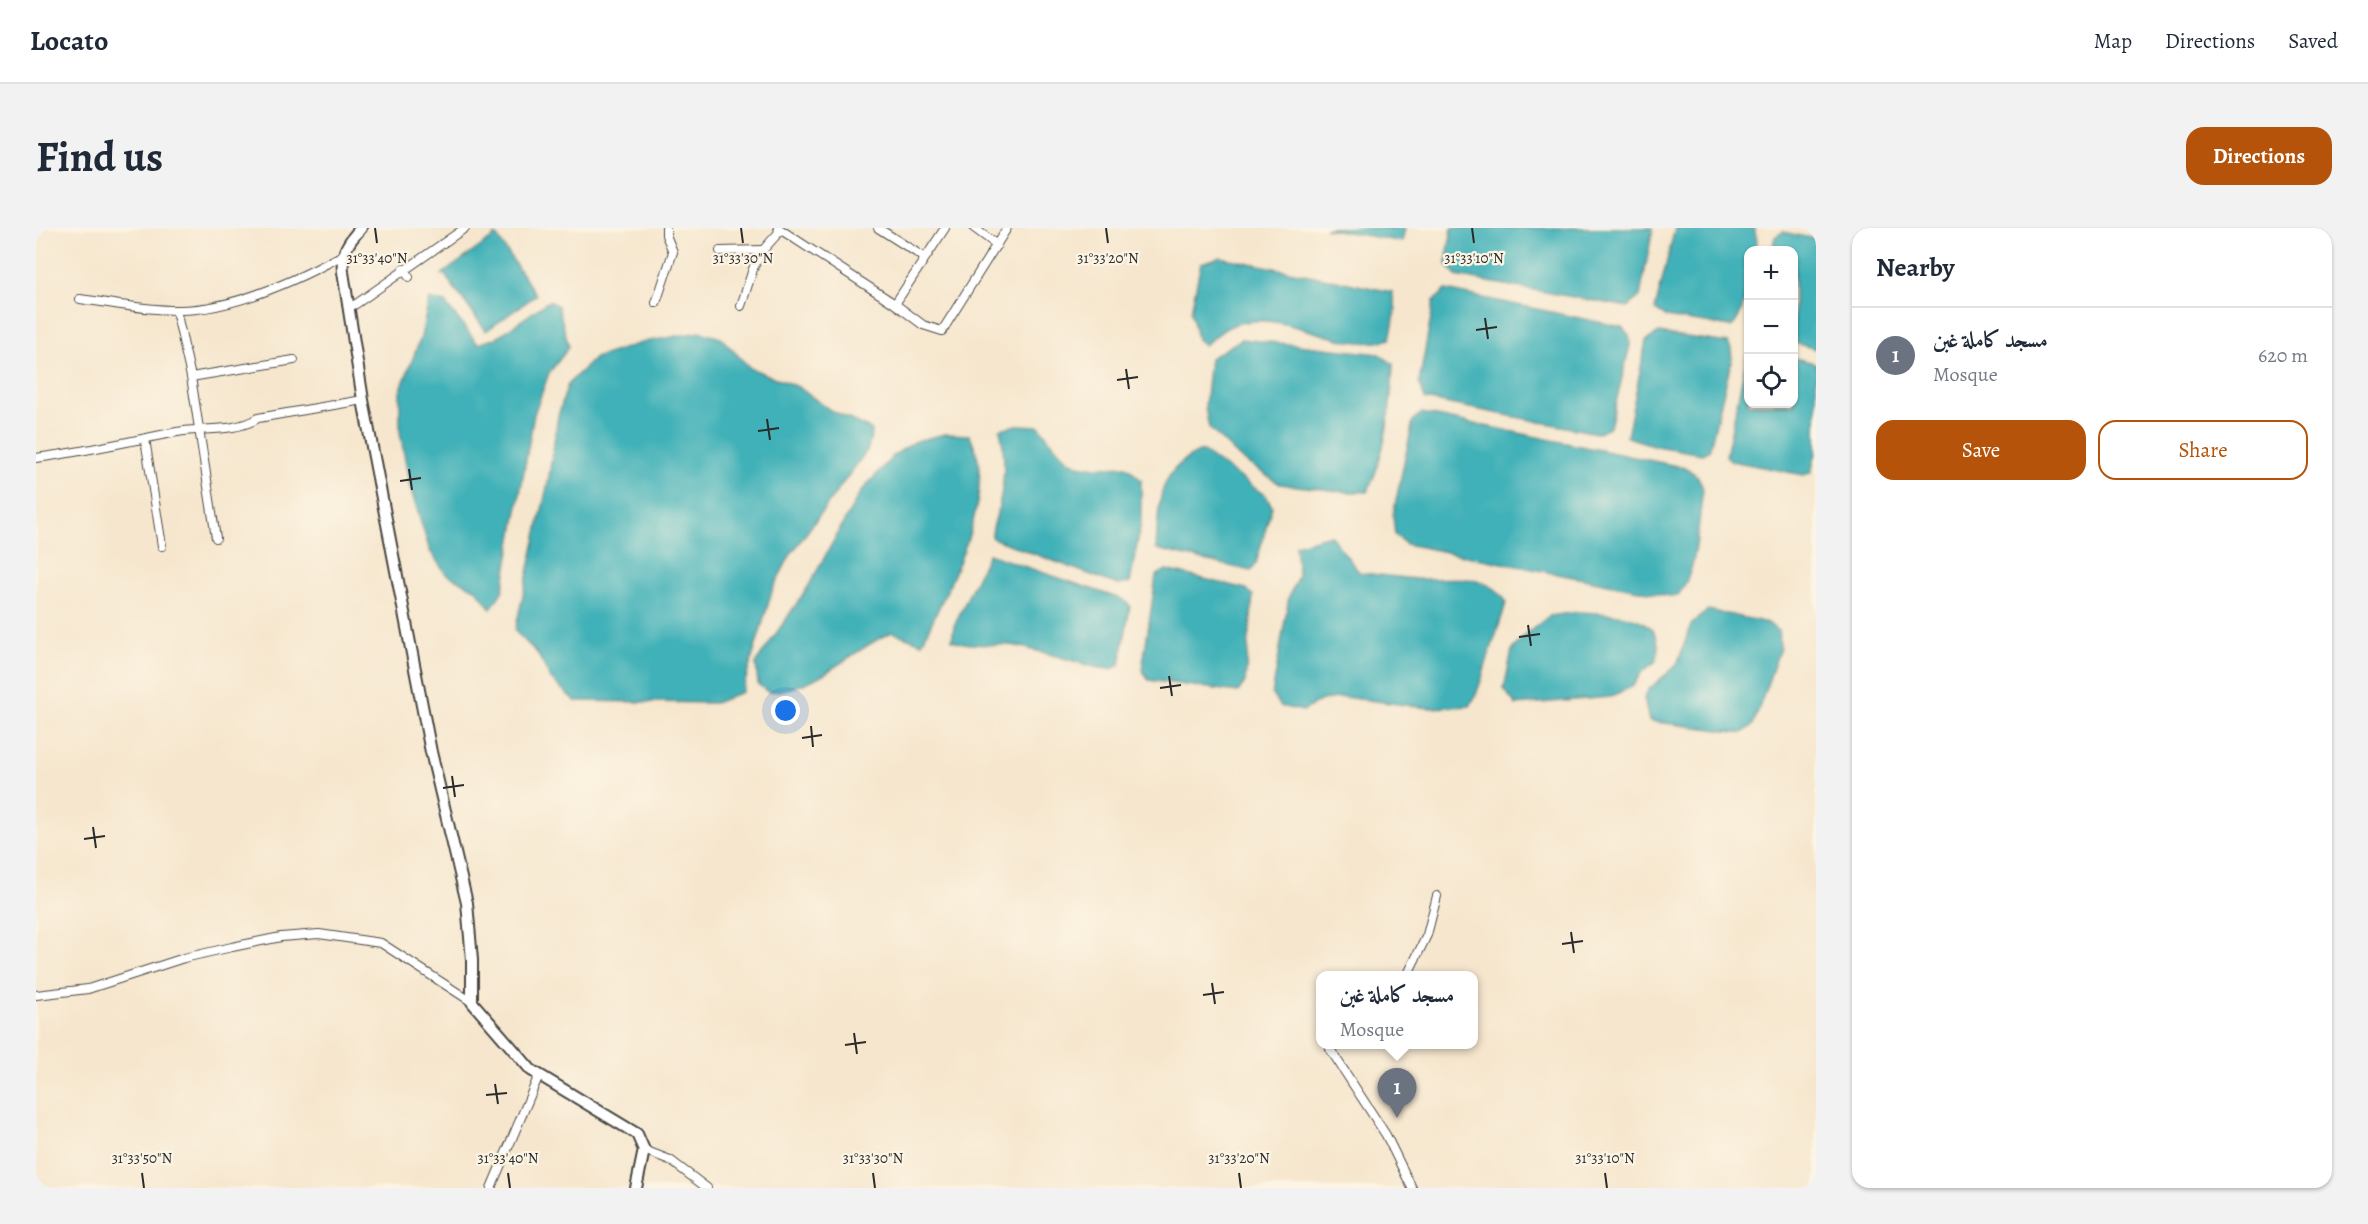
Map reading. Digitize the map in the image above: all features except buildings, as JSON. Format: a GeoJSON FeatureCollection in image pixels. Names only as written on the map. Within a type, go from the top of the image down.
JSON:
{"type":"FeatureCollection","features":[{"type":"Feature","properties":{"kind":"street"},"geometry":{"type":"LineString","coordinates":[[361,228],[346,245],[343,255],[348,307],[363,400],[431,752],[467,903],[472,960],[472,1002]]}},
{"type":"Feature","properties":{"kind":"street"},"geometry":{"type":"LineString","coordinates":[[348,307],[356,304],[403,269],[465,228]]}},
{"type":"Feature","properties":{"kind":"street"},"geometry":{"type":"LineString","coordinates":[[656,303],[673,252],[666,235],[666,228]]}},
{"type":"Feature","properties":{"kind":"street"},"geometry":{"type":"LineString","coordinates":[[878,228],[925,258]]}},
{"type":"Feature","properties":{"kind":"street"},"geometry":{"type":"LineString","coordinates":[[895,304],[945,228]]}},
{"type":"Feature","properties":{"kind":"street"},"geometry":{"type":"LineString","coordinates":[[974,228],[997,245]]}},
{"type":"Feature","properties":{"kind":"street"},"geometry":{"type":"LineString","coordinates":[[741,306],[754,266],[779,229],[895,304],[923,325],[942,331],[1007,228]]}},
{"type":"Feature","properties":{"kind":"street"},"geometry":{"type":"LineString","coordinates":[[720,252],[763,250]]}},
{"type":"Feature","properties":{"kind":"street"},"geometry":{"type":"LineString","coordinates":[[80,299],[176,310],[229,302],[307,274],[343,255]]}},
{"type":"Feature","properties":{"kind":"street"},"geometry":{"type":"LineString","coordinates":[[403,269],[409,278]]}},
{"type":"Feature","properties":{"kind":"street"},"geometry":{"type":"LineString","coordinates":[[176,310],[191,377],[216,538]]}},
{"type":"Feature","properties":{"kind":"street"},"geometry":{"type":"LineString","coordinates":[[191,377],[294,360]]}},
{"type":"Feature","properties":{"kind":"street"},"geometry":{"type":"LineString","coordinates":[[36,458],[198,429],[229,428],[248,424],[258,418],[363,400]]}},
{"type":"Feature","properties":{"kind":"street"},"geometry":{"type":"LineString","coordinates":[[145,439],[162,546]]}},
{"type":"Feature","properties":{"kind":"street"},"geometry":{"type":"LineString","coordinates":[[1409,971],[1427,935],[1437,896]]}},
{"type":"Feature","properties":{"kind":"street"},"geometry":{"type":"LineString","coordinates":[[36,995],[88,989],[184,958],[281,937],[319,934],[381,943],[472,1002],[531,1070],[637,1134],[644,1150],[636,1188]]}},
{"type":"Feature","properties":{"kind":"street"},"geometry":{"type":"LineString","coordinates":[[1330,1049],[1386,1135],[1412,1188]]}},
{"type":"Feature","properties":{"kind":"street"},"geometry":{"type":"LineString","coordinates":[[491,1188],[539,1075]]}},
{"type":"Feature","properties":{"kind":"street"},"geometry":{"type":"LineString","coordinates":[[644,1150],[670,1160],[706,1188]]}},
{"type":"Feature","properties":{"kind":"water"},"geometry":{"type":"Polygon","coordinates":[[[1325,228],[1405,228],[1402,242],[1325,228]]]}},
{"type":"Feature","properties":{"kind":"water"},"geometry":{"type":"Polygon","coordinates":[[[1452,228],[1653,228],[1640,296],[1628,307],[1456,276],[1446,263],[1452,228]]]}},
{"type":"Feature","properties":{"kind":"water"},"geometry":{"type":"Polygon","coordinates":[[[1675,228],[1754,228],[1757,240],[1755,246],[1744,246],[1743,303],[1731,327],[1666,317],[1655,310],[1675,228]]]}},
{"type":"Feature","properties":{"kind":"water"},"geometry":{"type":"Polygon","coordinates":[[[1783,232],[1816,239],[1816,349],[1798,344],[1798,246],[1773,246],[1775,237],[1783,232]]]}},
{"type":"Feature","properties":{"kind":"water"},"geometry":{"type":"Polygon","coordinates":[[[496,235],[536,295],[486,331],[444,274],[441,275],[496,235]]]}},
{"type":"Feature","properties":{"kind":"water"},"geometry":{"type":"Polygon","coordinates":[[[1220,257],[1392,292],[1396,310],[1390,339],[1370,342],[1351,341],[1291,325],[1251,321],[1228,327],[1204,345],[1197,339],[1191,311],[1201,263],[1220,257]]]}},
{"type":"Feature","properties":{"kind":"water"},"geometry":{"type":"Polygon","coordinates":[[[1446,290],[1622,327],[1629,335],[1630,345],[1610,427],[1596,433],[1425,399],[1419,383],[1434,301],[1446,290]]]}},
{"type":"Feature","properties":{"kind":"water"},"geometry":{"type":"Polygon","coordinates":[[[429,299],[445,303],[478,344],[496,338],[549,301],[558,306],[569,347],[549,373],[534,414],[503,590],[491,609],[477,590],[446,574],[430,551],[410,487],[400,432],[400,392],[421,337],[429,299]]]}},
{"type":"Feature","properties":{"kind":"water"},"geometry":{"type":"Polygon","coordinates":[[[700,332],[721,338],[750,368],[798,387],[830,410],[872,430],[868,449],[791,554],[773,588],[742,692],[715,703],[575,701],[551,679],[537,653],[515,631],[548,483],[558,416],[568,384],[595,358],[644,342],[700,332]]]}},
{"type":"Feature","properties":{"kind":"water"},"geometry":{"type":"Polygon","coordinates":[[[1659,333],[1728,343],[1731,349],[1732,359],[1709,451],[1702,454],[1656,446],[1627,437],[1646,341],[1659,333]]]}},
{"type":"Feature","properties":{"kind":"water"},"geometry":{"type":"Polygon","coordinates":[[[1242,339],[1379,354],[1393,364],[1391,396],[1383,447],[1367,492],[1280,484],[1241,459],[1209,428],[1205,407],[1210,358],[1242,339]]]}},
{"type":"Feature","properties":{"kind":"water"},"geometry":{"type":"Polygon","coordinates":[[[1798,359],[1816,363],[1816,453],[1811,473],[1803,475],[1732,461],[1726,456],[1744,370],[1744,408],[1798,408],[1798,359]]]}},
{"type":"Feature","properties":{"kind":"water"},"geometry":{"type":"Polygon","coordinates":[[[1422,413],[1682,467],[1694,473],[1703,490],[1693,560],[1685,585],[1678,595],[1669,596],[1406,544],[1395,535],[1393,515],[1413,421],[1422,413]]]}},
{"type":"Feature","properties":{"kind":"water"},"geometry":{"type":"Polygon","coordinates":[[[1017,425],[1039,426],[1060,452],[1075,464],[1093,467],[1126,466],[1141,480],[1141,523],[1130,583],[1118,585],[992,538],[1004,477],[1000,429],[1017,425]]]}},
{"type":"Feature","properties":{"kind":"water"},"geometry":{"type":"Polygon","coordinates":[[[945,434],[969,435],[978,458],[979,483],[975,511],[967,540],[922,643],[892,632],[818,677],[803,684],[768,692],[758,684],[756,663],[808,587],[860,493],[894,455],[916,441],[945,434]]]}},
{"type":"Feature","properties":{"kind":"water"},"geometry":{"type":"Polygon","coordinates":[[[1202,451],[1266,496],[1272,506],[1256,564],[1251,571],[1156,549],[1160,503],[1168,478],[1187,459],[1202,451]]]}},
{"type":"Feature","properties":{"kind":"water"},"geometry":{"type":"Polygon","coordinates":[[[1330,535],[1360,573],[1417,579],[1466,579],[1489,585],[1499,592],[1506,602],[1480,684],[1470,706],[1429,708],[1344,697],[1322,700],[1303,711],[1280,706],[1272,695],[1289,597],[1298,575],[1295,545],[1330,535]]]}},
{"type":"Feature","properties":{"kind":"water"},"geometry":{"type":"Polygon","coordinates":[[[988,554],[1124,600],[1130,606],[1120,665],[1111,669],[1099,668],[1017,646],[968,644],[952,640],[954,626],[988,554]]]}},
{"type":"Feature","properties":{"kind":"water"},"geometry":{"type":"Polygon","coordinates":[[[1166,570],[1246,589],[1253,595],[1245,682],[1238,692],[1149,680],[1142,670],[1156,576],[1166,570]]]}},
{"type":"Feature","properties":{"kind":"water"},"geometry":{"type":"Polygon","coordinates":[[[1708,610],[1768,623],[1779,632],[1780,648],[1753,725],[1743,733],[1649,721],[1644,698],[1649,689],[1677,665],[1691,625],[1708,610]]]}},
{"type":"Feature","properties":{"kind":"water"},"geometry":{"type":"Polygon","coordinates":[[[1579,612],[1622,615],[1647,624],[1654,633],[1658,645],[1656,661],[1641,673],[1633,686],[1610,697],[1516,705],[1504,689],[1512,650],[1524,636],[1549,616],[1579,612]]]}},
{"type":"Feature","properties":{"kind":"place","name":"مسجد كاملة غبن"},"geometry":{"type":"Point","coordinates":[1397,1118]}}]}
